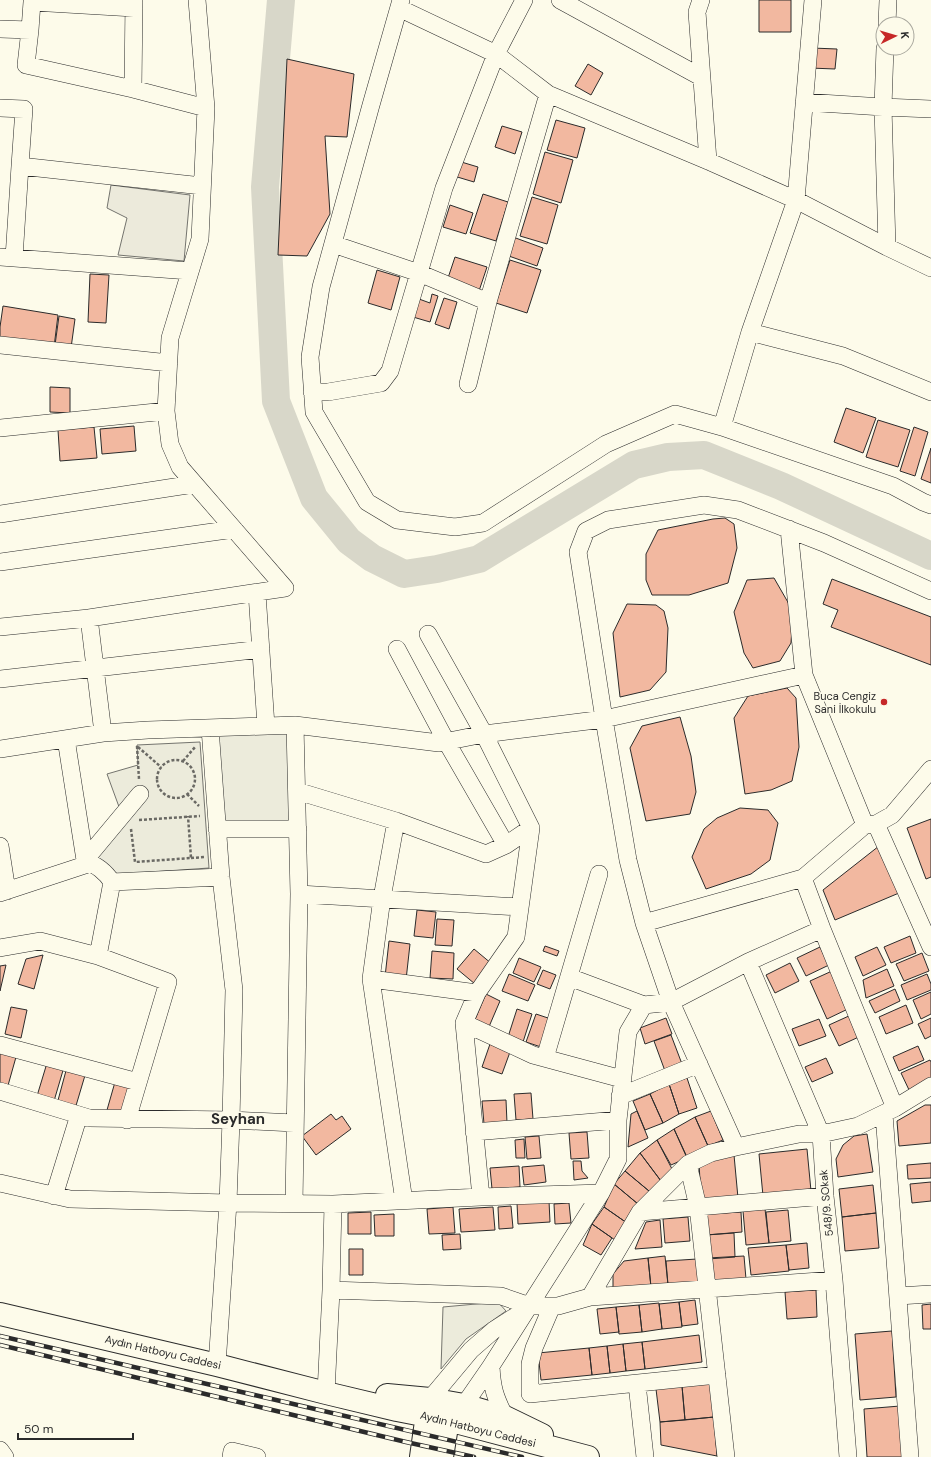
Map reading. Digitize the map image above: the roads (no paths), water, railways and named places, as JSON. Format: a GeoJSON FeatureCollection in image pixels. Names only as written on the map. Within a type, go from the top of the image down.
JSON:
{"type":"FeatureCollection","features":[{"type":"Feature","properties":{"kind":"main road","name":"Aydın Hatboyu Caddesi"},"geometry":{"type":"LineString","coordinates":[[0,1314],[217,1365],[326,1393],[402,1396],[585,1456]]}},
{"type":"Feature","properties":{"kind":"main road","name":"Aydın Hatboyu Caddesi"},"geometry":{"type":"LineString","coordinates":[[442,1410],[505,1417],[585,1456]]}},
{"type":"Feature","properties":{"kind":"main road"},"geometry":{"type":"LineString","coordinates":[[421,1457],[442,1410]]}},
{"type":"Feature","properties":{"kind":"main road"},"geometry":{"type":"LineString","coordinates":[[442,1410],[442,1457]]}},
{"type":"Feature","properties":{"kind":"street"},"geometry":{"type":"LineString","coordinates":[[0,627],[89,618],[284,588],[180,467],[170,444],[166,411],[170,338],[200,239],[206,108],[197,0]]}},
{"type":"Feature","properties":{"kind":"street"},"geometry":{"type":"LineString","coordinates":[[312,392],[328,392],[381,383],[390,371],[444,188],[496,54],[524,0]]}},
{"type":"Feature","properties":{"kind":"street"},"geometry":{"type":"LineString","coordinates":[[560,0],[701,77]]}},
{"type":"Feature","properties":{"kind":"street"},"geometry":{"type":"LineString","coordinates":[[701,0],[696,12],[708,161]]}},
{"type":"Feature","properties":{"kind":"street"},"geometry":{"type":"LineString","coordinates":[[722,427],[750,332],[796,200],[813,0]]}},
{"type":"Feature","properties":{"kind":"street"},"geometry":{"type":"LineString","coordinates":[[887,16],[888,0]]}},
{"type":"Feature","properties":{"kind":"street"},"geometry":{"type":"LineString","coordinates":[[134,89],[134,4],[32,2],[26,65],[134,89],[206,108]]}},
{"type":"Feature","properties":{"kind":"street"},"geometry":{"type":"LineString","coordinates":[[931,268],[796,200],[708,161],[548,94],[496,54],[400,4],[370,104],[321,287],[310,357],[314,412],[367,502],[397,520],[455,527],[483,523],[606,444],[675,414],[722,427],[893,486],[931,505]]}},
{"type":"Feature","properties":{"kind":"street"},"geometry":{"type":"LineString","coordinates":[[0,29],[30,30]]}},
{"type":"Feature","properties":{"kind":"street"},"geometry":{"type":"LineString","coordinates":[[885,56],[883,107],[887,247]]}},
{"type":"Feature","properties":{"kind":"street"},"geometry":{"type":"LineString","coordinates":[[468,384],[488,302],[548,94]]}},
{"type":"Feature","properties":{"kind":"street"},"geometry":{"type":"LineString","coordinates":[[804,102],[931,109]]}},
{"type":"Feature","properties":{"kind":"street"},"geometry":{"type":"LineString","coordinates":[[0,108],[24,109],[20,166],[7,257],[190,271]]}},
{"type":"Feature","properties":{"kind":"street"},"geometry":{"type":"LineString","coordinates":[[20,166],[202,186]]}},
{"type":"Feature","properties":{"kind":"street"},"geometry":{"type":"LineString","coordinates":[[333,244],[419,273],[488,302]]}},
{"type":"Feature","properties":{"kind":"street"},"geometry":{"type":"LineString","coordinates":[[750,332],[843,356],[931,392]]}},
{"type":"Feature","properties":{"kind":"street"},"geometry":{"type":"LineString","coordinates":[[0,345],[169,363]]}},
{"type":"Feature","properties":{"kind":"street"},"geometry":{"type":"LineString","coordinates":[[0,428],[166,411]]}},
{"type":"Feature","properties":{"kind":"street"},"geometry":{"type":"LineString","coordinates":[[0,514],[194,484]]}},
{"type":"Feature","properties":{"kind":"street"},"geometry":{"type":"LineString","coordinates":[[736,1147],[671,1002],[644,923],[628,860],[578,552],[586,531],[608,520],[704,505],[738,510],[789,529],[931,591]]}},
{"type":"Feature","properties":{"kind":"street"},"geometry":{"type":"LineString","coordinates":[[0,562],[234,529]]}},
{"type":"Feature","properties":{"kind":"street"},"geometry":{"type":"LineString","coordinates":[[789,529],[804,675],[871,824],[931,947]]}},
{"type":"Feature","properties":{"kind":"street"},"geometry":{"type":"LineString","coordinates":[[257,593],[266,726]]}},
{"type":"Feature","properties":{"kind":"street"},"geometry":{"type":"LineString","coordinates":[[89,618],[103,733]]}},
{"type":"Feature","properties":{"kind":"street"},"geometry":{"type":"LineString","coordinates":[[428,634],[484,734],[531,828],[516,937],[477,993],[464,1023],[481,1197]]}},
{"type":"Feature","properties":{"kind":"street"},"geometry":{"type":"LineString","coordinates":[[0,679],[261,649]]}},
{"type":"Feature","properties":{"kind":"street"},"geometry":{"type":"LineString","coordinates":[[398,650],[446,741],[506,845]]}},
{"type":"Feature","properties":{"kind":"street"},"geometry":{"type":"LineString","coordinates":[[0,749],[103,733],[296,725],[439,743],[484,734],[604,719],[804,675]]}},
{"type":"Feature","properties":{"kind":"street"},"geometry":{"type":"LineString","coordinates":[[294,1204],[294,1123],[299,894],[296,725]]}},
{"type":"Feature","properties":{"kind":"street"},"geometry":{"type":"LineString","coordinates":[[210,728],[221,877],[234,990],[228,1203],[217,1365]]}},
{"type":"Feature","properties":{"kind":"street"},"geometry":{"type":"LineString","coordinates":[[66,739],[88,862]]}},
{"type":"Feature","properties":{"kind":"street"},"geometry":{"type":"LineString","coordinates":[[644,923],[803,878],[871,824],[892,814],[931,769]]}},
{"type":"Feature","properties":{"kind":"street"},"geometry":{"type":"LineString","coordinates":[[297,791],[396,821],[486,854],[506,845],[531,828]]}},
{"type":"Feature","properties":{"kind":"street"},"geometry":{"type":"LineString","coordinates":[[0,846],[4,892],[88,862],[140,794]]}},
{"type":"Feature","properties":{"kind":"street"},"geometry":{"type":"LineString","coordinates":[[396,821],[382,898],[371,979],[404,1201]]}},
{"type":"Feature","properties":{"kind":"street"},"geometry":{"type":"LineString","coordinates":[[217,829],[298,829]]}},
{"type":"Feature","properties":{"kind":"street"},"geometry":{"type":"LineString","coordinates":[[88,862],[100,868],[108,875],[112,882],[98,956]]}},
{"type":"Feature","properties":{"kind":"street"},"geometry":{"type":"LineString","coordinates":[[545,1058],[599,874]]}},
{"type":"Feature","properties":{"kind":"street"},"geometry":{"type":"LineString","coordinates":[[112,882],[221,877]]}},
{"type":"Feature","properties":{"kind":"street"},"geometry":{"type":"LineString","coordinates":[[803,878],[890,1111],[898,1296],[910,1457]]}},
{"type":"Feature","properties":{"kind":"street"},"geometry":{"type":"LineString","coordinates":[[299,894],[520,907]]}},
{"type":"Feature","properties":{"kind":"street"},"geometry":{"type":"LineString","coordinates":[[569,978],[644,1005],[671,1002],[748,962],[822,928]]}},
{"type":"Feature","properties":{"kind":"street"},"geometry":{"type":"LineString","coordinates":[[0,948],[40,941],[98,956],[168,982],[127,1120]]}},
{"type":"Feature","properties":{"kind":"street","name":"548/9. SOkak"},"geometry":{"type":"LineString","coordinates":[[748,962],[821,1134],[848,1457]]}},
{"type":"Feature","properties":{"kind":"street"},"geometry":{"type":"LineString","coordinates":[[371,979],[477,993]]}},
{"type":"Feature","properties":{"kind":"street"},"geometry":{"type":"LineString","coordinates":[[442,1410],[491,1366],[601,1193],[618,1159],[618,1120],[628,1032],[644,1005]]}},
{"type":"Feature","properties":{"kind":"street"},"geometry":{"type":"LineString","coordinates":[[464,1023],[533,1055],[545,1058],[621,1088],[699,1064]]}},
{"type":"Feature","properties":{"kind":"street"},"geometry":{"type":"LineString","coordinates":[[0,1044],[138,1082]]}},
{"type":"Feature","properties":{"kind":"street"},"geometry":{"type":"LineString","coordinates":[[590,1298],[640,1212],[688,1164],[711,1153],[736,1147],[799,1134],[821,1134],[858,1126],[890,1111],[931,1086]]}},
{"type":"Feature","properties":{"kind":"street"},"geometry":{"type":"LineString","coordinates":[[0,1091],[88,1118],[127,1120],[231,1120],[294,1123]]}},
{"type":"Feature","properties":{"kind":"street"},"geometry":{"type":"LineString","coordinates":[[54,1196],[79,1115]]}},
{"type":"Feature","properties":{"kind":"street"},"geometry":{"type":"LineString","coordinates":[[474,1132],[618,1120]]}},
{"type":"Feature","properties":{"kind":"street"},"geometry":{"type":"LineString","coordinates":[[688,1164],[698,1206],[726,1457]]}},
{"type":"Feature","properties":{"kind":"street"},"geometry":{"type":"LineString","coordinates":[[0,1183],[70,1199],[228,1203],[333,1204],[601,1193]]}},
{"type":"Feature","properties":{"kind":"street"},"geometry":{"type":"LineString","coordinates":[[640,1212],[825,1196]]}},
{"type":"Feature","properties":{"kind":"street"},"geometry":{"type":"LineString","coordinates":[[326,1393],[333,1204]]}},
{"type":"Feature","properties":{"kind":"street"},"geometry":{"type":"LineString","coordinates":[[330,1290],[502,1296],[530,1306],[558,1306],[590,1298],[834,1280]]}},
{"type":"Feature","properties":{"kind":"street"},"geometry":{"type":"LineString","coordinates":[[898,1296],[931,1294]]}},
{"type":"Feature","properties":{"kind":"street"},"geometry":{"type":"LineString","coordinates":[[442,1410],[471,1350],[494,1330],[530,1306]]}},
{"type":"Feature","properties":{"kind":"street"},"geometry":{"type":"LineString","coordinates":[[552,1306],[534,1348],[530,1364],[530,1394],[717,1375]]}},
{"type":"Feature","properties":{"kind":"street"},"geometry":{"type":"LineString","coordinates":[[491,1366],[495,1398],[505,1417]]}},
{"type":"Feature","properties":{"kind":"street"},"geometry":{"type":"LineString","coordinates":[[637,1384],[645,1457]]}},
{"type":"Feature","properties":{"kind":"street"},"geometry":{"type":"LineString","coordinates":[[0,1450],[5,1457]]}},
{"type":"Feature","properties":{"kind":"street"},"geometry":{"type":"LineString","coordinates":[[231,1457],[232,1451],[257,1457]]}},
{"type":"Feature","properties":{"kind":"waterway"},"geometry":{"type":"LineString","coordinates":[[281,0],[265,187],[276,401],[314,498],[349,541],[372,558],[404,574],[437,569],[479,559],[634,465],[668,457],[704,455],[781,486],[931,556]]}},
{"type":"Feature","properties":{"kind":"railway"},"geometry":{"type":"LineString","coordinates":[[0,1336],[522,1457]]}},
{"type":"Feature","properties":{"kind":"railway"},"geometry":{"type":"LineString","coordinates":[[0,1345],[474,1457]]}},
{"type":"Feature","properties":{"kind":"place","name":"Buca Cengiz Sani İlkokulu"},"geometry":{"type":"Point","coordinates":[884,702]}},
{"type":"Feature","properties":{"kind":"district","name":"Seyhan"},"geometry":{"type":"Point","coordinates":[238,1119]}}]}
